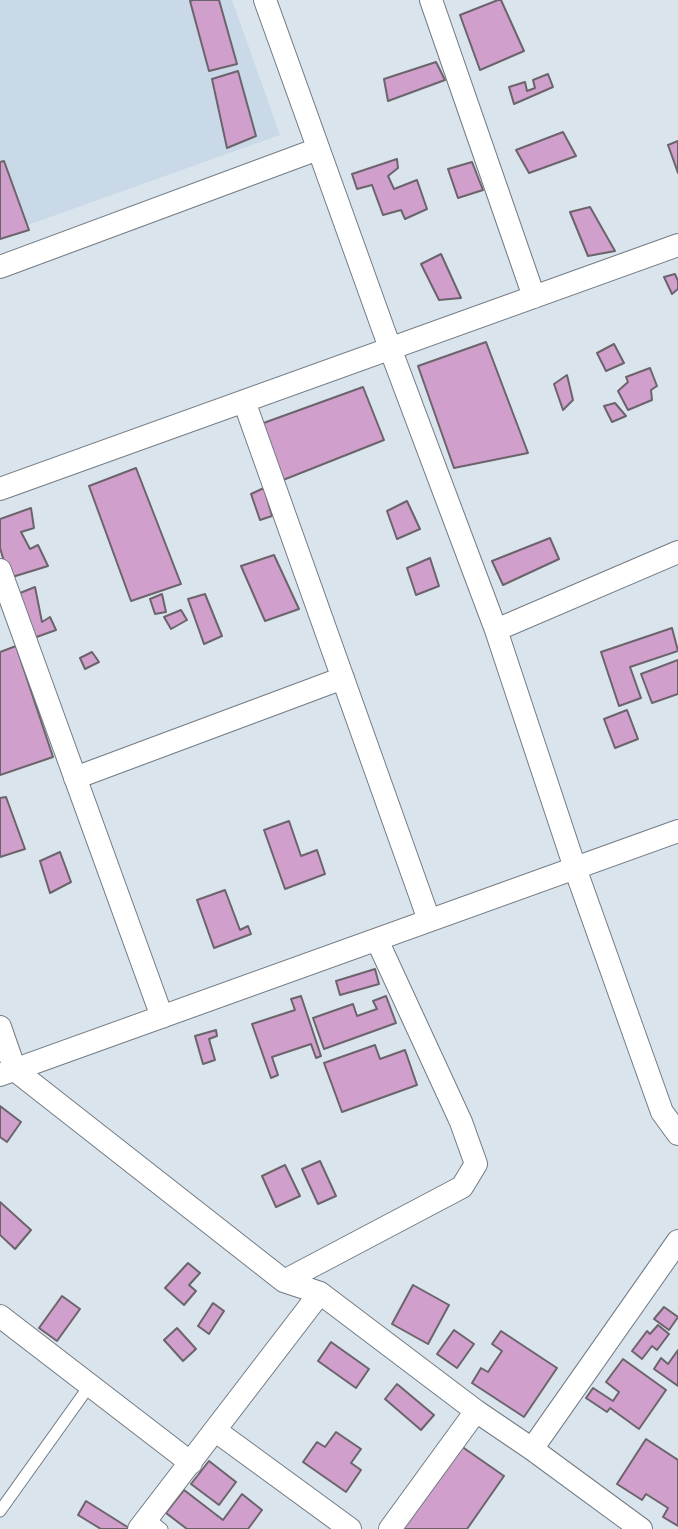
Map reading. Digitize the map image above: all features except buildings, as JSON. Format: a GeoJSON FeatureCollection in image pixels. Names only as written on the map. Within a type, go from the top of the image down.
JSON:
{"type":"FeatureCollection","features":[{"type":"Feature","properties":{"kind":"street"},"geometry":{"type":"LineString","coordinates":[[265,0],[390,348],[496,630],[575,868],[662,1112],[678,1134]]}},
{"type":"Feature","properties":{"kind":"street"},"geometry":{"type":"LineString","coordinates":[[431,0],[534,297]]}},
{"type":"Feature","properties":{"kind":"street"},"geometry":{"type":"LineString","coordinates":[[0,267],[318,149]]}},
{"type":"Feature","properties":{"kind":"street"},"geometry":{"type":"LineString","coordinates":[[0,489],[678,245]]}},
{"type":"Feature","properties":{"kind":"street"},"geometry":{"type":"LineString","coordinates":[[244,401],[429,920]]}},
{"type":"Feature","properties":{"kind":"street"},"geometry":{"type":"LineString","coordinates":[[496,630],[678,552]]}},
{"type":"Feature","properties":{"kind":"street"},"geometry":{"type":"LineString","coordinates":[[0,570],[162,1017]]}},
{"type":"Feature","properties":{"kind":"street"},"geometry":{"type":"LineString","coordinates":[[75,778],[343,678]]}},
{"type":"Feature","properties":{"kind":"street"},"geometry":{"type":"LineString","coordinates":[[8,1073],[678,831]]}},
{"type":"Feature","properties":{"kind":"street"},"geometry":{"type":"LineString","coordinates":[[284,1281],[462,1187],[476,1164],[461,1122],[377,940]]}},
{"type":"Feature","properties":{"kind":"street"},"geometry":{"type":"LineString","coordinates":[[0,1027],[8,1073],[284,1281],[320,1293],[476,1411],[641,1529]]}},
{"type":"Feature","properties":{"kind":"street"},"geometry":{"type":"LineString","coordinates":[[532,1449],[678,1241]]}},
{"type":"Feature","properties":{"kind":"street"},"geometry":{"type":"LineString","coordinates":[[150,1525],[191,1463],[320,1293]]}},
{"type":"Feature","properties":{"kind":"street"},"geometry":{"type":"LineString","coordinates":[[0,1316],[191,1463]]}},
{"type":"Feature","properties":{"kind":"street"},"geometry":{"type":"LineString","coordinates":[[390,1529],[476,1411]]}},
{"type":"Feature","properties":{"kind":"street"},"geometry":{"type":"LineString","coordinates":[[216,1431],[350,1529]]}},
{"type":"Feature","properties":{"kind":"lane"},"geometry":{"type":"LineString","coordinates":[[0,1511],[90,1385]]}},
{"type":"Feature","properties":{"kind":"shaded area"},"geometry":{"type":"Polygon","coordinates":[[[0,0],[232,0],[280,135],[0,235],[0,0]]]}}]}
